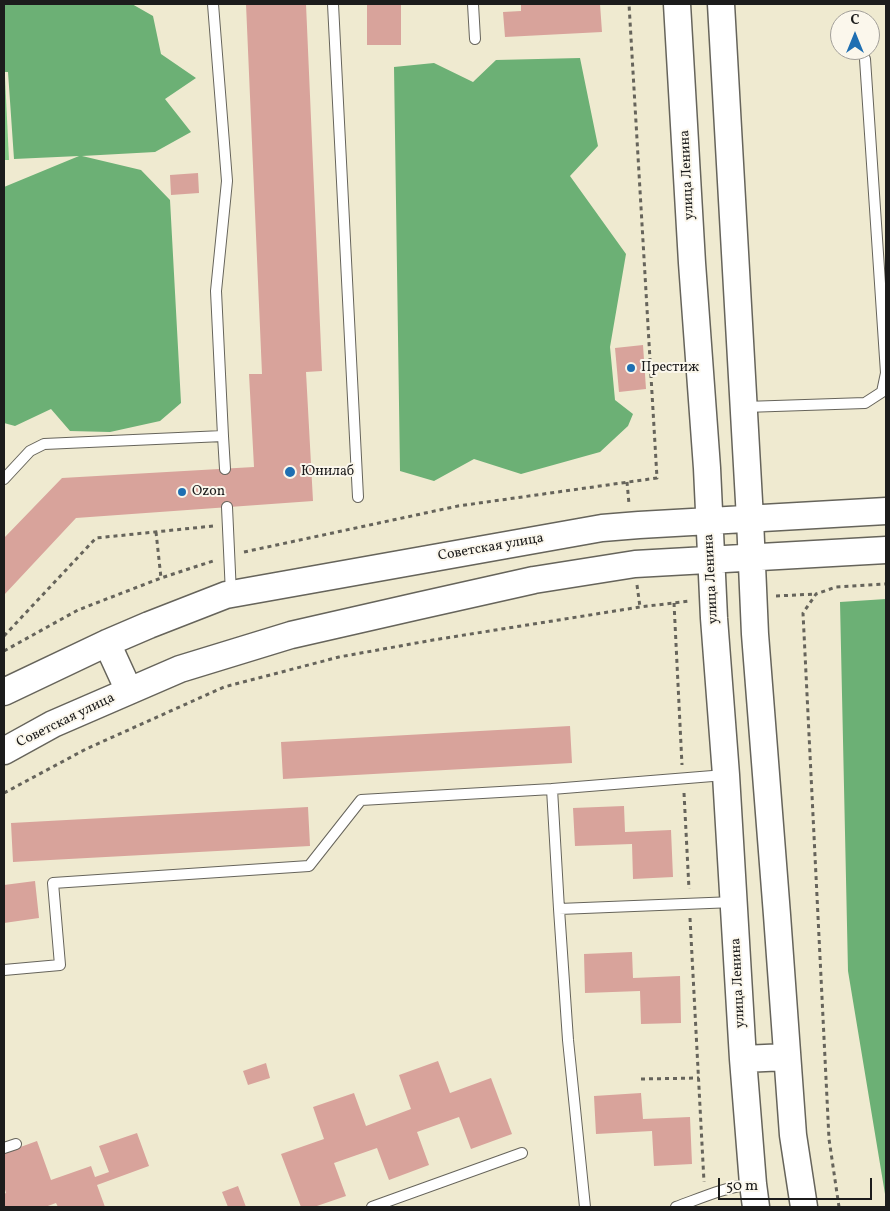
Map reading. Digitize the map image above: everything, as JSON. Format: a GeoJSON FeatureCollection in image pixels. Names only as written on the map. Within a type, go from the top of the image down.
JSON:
{"type":"FeatureCollection","features":[{"type":"Feature","properties":{"kind":"street","name":"улица Ленина"},"geometry":{"type":"LineString","coordinates":[[677,4],[692,262],[701,372],[713,599],[726,775],[743,1059],[754,1195]]}},
{"type":"Feature","properties":{"kind":"street"},"geometry":{"type":"LineString","coordinates":[[721,4],[755,634],[793,1135],[804,1207]]}},
{"type":"Feature","properties":{"kind":"street"},"geometry":{"type":"LineString","coordinates":[[684,99],[726,97]]}},
{"type":"Feature","properties":{"kind":"street","name":"Советская улица"},"geometry":{"type":"LineString","coordinates":[[4,692],[107,643],[226,595],[602,528],[886,511]]}},
{"type":"Feature","properties":{"kind":"street","name":"Советская улица"},"geometry":{"type":"LineString","coordinates":[[4,752],[53,724],[180,669],[291,635],[543,578],[634,564],[886,550]]}},
{"type":"Feature","properties":{"kind":"street","name":"Советская улица"},"geometry":{"type":"LineString","coordinates":[[107,643],[129,691]]}},
{"type":"Feature","properties":{"kind":"street"},"geometry":{"type":"LineString","coordinates":[[743,1059],[787,1057]]}},
{"type":"Feature","properties":{"kind":"lane"},"geometry":{"type":"LineString","coordinates":[[213,4],[227,181],[216,291],[225,469]]}},
{"type":"Feature","properties":{"kind":"lane"},"geometry":{"type":"LineString","coordinates":[[333,4],[358,497]]}},
{"type":"Feature","properties":{"kind":"lane"},"geometry":{"type":"LineString","coordinates":[[473,4],[476,39]]}},
{"type":"Feature","properties":{"kind":"lane"},"geometry":{"type":"LineString","coordinates":[[721,4],[729,4]]}},
{"type":"Feature","properties":{"kind":"lane"},"geometry":{"type":"LineString","coordinates":[[744,407],[865,402],[882,392],[886,373],[865,60]]}},
{"type":"Feature","properties":{"kind":"lane"},"geometry":{"type":"LineString","coordinates":[[4,479],[30,451],[44,444],[223,436]]}},
{"type":"Feature","properties":{"kind":"lane"},"geometry":{"type":"LineString","coordinates":[[227,507],[231,594]]}},
{"type":"Feature","properties":{"kind":"lane"},"geometry":{"type":"LineString","coordinates":[[4,970],[60,965],[53,882],[308,866],[361,800],[552,789],[726,775]]}},
{"type":"Feature","properties":{"kind":"lane"},"geometry":{"type":"LineString","coordinates":[[552,789],[568,1040],[585,1207]]}},
{"type":"Feature","properties":{"kind":"lane"},"geometry":{"type":"LineString","coordinates":[[560,910],[734,902]]}},
{"type":"Feature","properties":{"kind":"lane"},"geometry":{"type":"LineString","coordinates":[[4,1148],[16,1144]]}},
{"type":"Feature","properties":{"kind":"lane"},"geometry":{"type":"LineString","coordinates":[[372,1207],[522,1153]]}},
{"type":"Feature","properties":{"kind":"lane"},"geometry":{"type":"LineString","coordinates":[[676,1207],[735,1186],[754,1195]]}},
{"type":"Feature","properties":{"kind":"path"},"geometry":{"type":"LineString","coordinates":[[4,651],[78,610],[160,578],[229,556],[458,506],[657,478],[629,4]]}},
{"type":"Feature","properties":{"kind":"path"},"geometry":{"type":"LineString","coordinates":[[4,636],[96,538],[228,525]]}},
{"type":"Feature","properties":{"kind":"path"},"geometry":{"type":"LineString","coordinates":[[156,532],[160,578]]}},
{"type":"Feature","properties":{"kind":"path"},"geometry":{"type":"LineString","coordinates":[[753,598],[816,594],[836,586],[886,584]]}},
{"type":"Feature","properties":{"kind":"path"},"geometry":{"type":"LineString","coordinates":[[816,594],[803,613],[829,1139],[839,1207]]}},
{"type":"Feature","properties":{"kind":"path"},"geometry":{"type":"LineString","coordinates":[[4,793],[86,749],[224,687],[348,655],[640,607],[713,599]]}},
{"type":"Feature","properties":{"kind":"path"},"geometry":{"type":"LineString","coordinates":[[640,1079],[698,1078]]}},
{"type":"Feature","properties":{"kind":"green space"},"geometry":{"type":"Polygon","coordinates":[[[4,4],[132,4],[153,16],[161,54],[196,78],[165,99],[191,132],[155,152],[82,156],[141,170],[170,200],[181,403],[160,421],[110,432],[70,431],[51,409],[15,426],[4,423],[4,187],[79,156],[14,159],[8,72],[4,72],[4,4]]]}},
{"type":"Feature","properties":{"kind":"green space"},"geometry":{"type":"Polygon","coordinates":[[[580,58],[598,146],[570,176],[626,254],[610,347],[615,400],[633,414],[628,426],[600,452],[521,474],[474,459],[434,481],[400,471],[394,67],[434,63],[473,82],[496,60],[580,58]]]}},
{"type":"Feature","properties":{"kind":"green space"},"geometry":{"type":"Polygon","coordinates":[[[5,77],[9,160],[4,160],[5,77]]]}},
{"type":"Feature","properties":{"kind":"green space"},"geometry":{"type":"Polygon","coordinates":[[[886,599],[885,1194],[848,971],[840,602],[886,599]]]}},
{"type":"Feature","properties":{"kind":"building"},"geometry":{"type":"Polygon","coordinates":[[[246,4],[306,4],[322,371],[306,372],[313,501],[76,518],[4,595],[4,538],[62,478],[254,467],[249,374],[262,374],[246,4]]]}},
{"type":"Feature","properties":{"kind":"building"},"geometry":{"type":"Polygon","coordinates":[[[367,4],[401,4],[401,45],[367,45],[367,4]]]}},
{"type":"Feature","properties":{"kind":"building"},"geometry":{"type":"Polygon","coordinates":[[[521,4],[600,4],[602,32],[505,37],[503,12],[521,11],[521,4]]]}},
{"type":"Feature","properties":{"kind":"building"},"geometry":{"type":"Polygon","coordinates":[[[198,173],[199,193],[171,195],[170,175],[198,173]]]}},
{"type":"Feature","properties":{"kind":"building","name":"Престиж"},"geometry":{"type":"Polygon","coordinates":[[[643,345],[646,389],[619,392],[615,348],[643,345]]]}},
{"type":"Feature","properties":{"kind":"building"},"geometry":{"type":"Polygon","coordinates":[[[570,726],[572,763],[283,779],[281,742],[570,726]]]}},
{"type":"Feature","properties":{"kind":"building"},"geometry":{"type":"Polygon","coordinates":[[[624,806],[625,832],[671,830],[673,877],[633,879],[632,844],[575,846],[573,808],[624,806]]]}},
{"type":"Feature","properties":{"kind":"building"},"geometry":{"type":"Polygon","coordinates":[[[308,807],[310,846],[13,862],[11,823],[308,807]]]}},
{"type":"Feature","properties":{"kind":"building"},"geometry":{"type":"Polygon","coordinates":[[[35,881],[39,918],[4,923],[4,885],[35,881]]]}},
{"type":"Feature","properties":{"kind":"building"},"geometry":{"type":"Polygon","coordinates":[[[632,952],[633,978],[680,976],[681,1023],[641,1024],[640,991],[585,993],[584,954],[632,952]]]}},
{"type":"Feature","properties":{"kind":"building"},"geometry":{"type":"Polygon","coordinates":[[[438,1061],[450,1093],[491,1078],[512,1134],[471,1149],[459,1117],[417,1132],[429,1165],[389,1180],[377,1148],[334,1163],[346,1196],[314,1207],[301,1207],[281,1154],[324,1139],[313,1107],[354,1093],[366,1126],[411,1109],[399,1075],[438,1061]]]}},
{"type":"Feature","properties":{"kind":"building"},"geometry":{"type":"Polygon","coordinates":[[[266,1063],[270,1078],[248,1085],[243,1071],[266,1063]]]}},
{"type":"Feature","properties":{"kind":"building"},"geometry":{"type":"Polygon","coordinates":[[[641,1093],[643,1119],[690,1117],[692,1164],[654,1166],[652,1131],[596,1134],[594,1096],[641,1093]]]}},
{"type":"Feature","properties":{"kind":"building"},"geometry":{"type":"Polygon","coordinates":[[[137,1133],[149,1166],[97,1185],[105,1207],[58,1207],[56,1203],[45,1207],[4,1207],[4,1194],[6,1193],[4,1186],[4,1153],[37,1141],[51,1180],[91,1166],[95,1177],[109,1172],[99,1146],[137,1133]]]}},
{"type":"Feature","properties":{"kind":"building"},"geometry":{"type":"Polygon","coordinates":[[[238,1186],[246,1207],[228,1207],[222,1192],[238,1186]]]}},
{"type":"Feature","properties":{"kind":"place","name":"Престиж"},"geometry":{"type":"Point","coordinates":[631,368]}},
{"type":"Feature","properties":{"kind":"place","name":"Юнилаб"},"geometry":{"type":"Point","coordinates":[290,472]}},
{"type":"Feature","properties":{"kind":"place","name":"Ozon"},"geometry":{"type":"Point","coordinates":[182,492]}}]}
